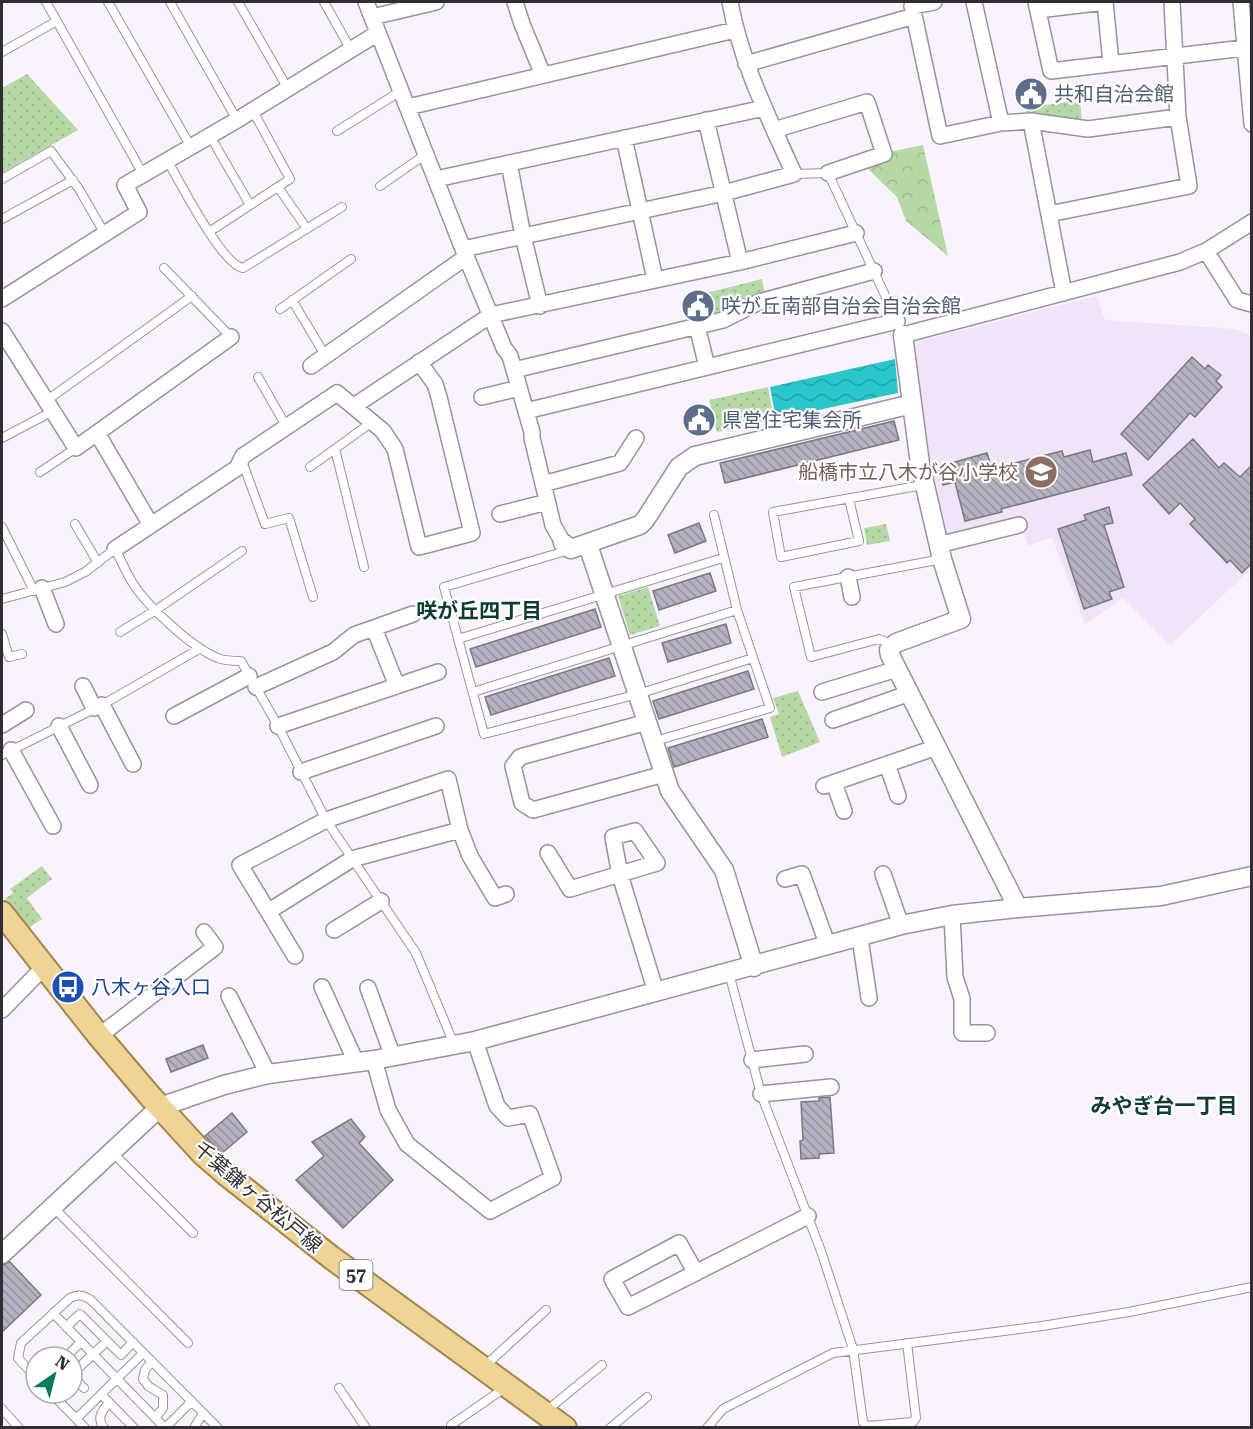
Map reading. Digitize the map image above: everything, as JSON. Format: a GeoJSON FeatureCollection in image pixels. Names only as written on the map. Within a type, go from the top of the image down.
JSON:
{"type":"FeatureCollection","features":[{"type":"Feature","properties":{"kind":"main road","name":"千葉鎌ヶ谷松戸線"},"geometry":{"type":"LineString","coordinates":[[2,913],[99,1036],[203,1154],[248,1193],[332,1258],[565,1428]]}},
{"type":"Feature","properties":{"kind":"street"},"geometry":{"type":"LineString","coordinates":[[366,2],[465,253],[504,348],[510,356],[526,411],[553,525],[574,546],[605,594],[670,791],[724,870],[754,967]]}},
{"type":"Feature","properties":{"kind":"street"},"geometry":{"type":"LineString","coordinates":[[372,17],[436,2]]}},
{"type":"Feature","properties":{"kind":"street"},"geometry":{"type":"LineString","coordinates":[[515,2],[543,75]]}},
{"type":"Feature","properties":{"kind":"street"},"geometry":{"type":"LineString","coordinates":[[311,366],[465,253],[523,236],[724,193],[794,174],[746,64],[735,30],[730,2]]}},
{"type":"Feature","properties":{"kind":"street"},"geometry":{"type":"LineString","coordinates":[[934,2],[912,6],[940,136],[1001,123],[1031,121],[1088,129],[1178,117]]}},
{"type":"Feature","properties":{"kind":"street"},"geometry":{"type":"LineString","coordinates":[[974,2],[1001,123]]}},
{"type":"Feature","properties":{"kind":"street"},"geometry":{"type":"LineString","coordinates":[[1111,63],[1105,2],[1037,6],[1051,70],[1176,56],[1248,47]]}},
{"type":"Feature","properties":{"kind":"street"},"geometry":{"type":"LineString","coordinates":[[1049,214],[1189,186],[1178,117],[1172,2]]}},
{"type":"Feature","properties":{"kind":"street"},"geometry":{"type":"LineString","coordinates":[[1240,2],[1248,47],[1251,124]]}},
{"type":"Feature","properties":{"kind":"street"},"geometry":{"type":"LineString","coordinates":[[746,64],[914,16]]}},
{"type":"Feature","properties":{"kind":"street"},"geometry":{"type":"LineString","coordinates":[[408,107],[735,30]]}},
{"type":"Feature","properties":{"kind":"street"},"geometry":{"type":"LineString","coordinates":[[2,299],[139,212],[125,185],[253,111],[378,33]]}},
{"type":"Feature","properties":{"kind":"street"},"geometry":{"type":"LineString","coordinates":[[774,130],[867,102],[884,154],[828,173]]}},
{"type":"Feature","properties":{"kind":"street"},"geometry":{"type":"LineString","coordinates":[[436,179],[764,108]]}},
{"type":"Feature","properties":{"kind":"street"},"geometry":{"type":"LineString","coordinates":[[706,120],[740,261]]}},
{"type":"Feature","properties":{"kind":"street"},"geometry":{"type":"LineString","coordinates":[[1031,121],[1064,293]]}},
{"type":"Feature","properties":{"kind":"street"},"geometry":{"type":"LineString","coordinates":[[624,138],[655,279]]}},
{"type":"Feature","properties":{"kind":"street"},"geometry":{"type":"LineString","coordinates":[[509,163],[540,306]]}},
{"type":"Feature","properties":{"kind":"street"},"geometry":{"type":"LineString","coordinates":[[526,411],[706,367],[1064,293],[1180,262],[1206,251],[1251,222]]}},
{"type":"Feature","properties":{"kind":"street"},"geometry":{"type":"LineString","coordinates":[[354,406],[491,315],[740,261],[856,232]]}},
{"type":"Feature","properties":{"kind":"street"},"geometry":{"type":"LineString","coordinates":[[1206,251],[1237,300],[1251,304]]}},
{"type":"Feature","properties":{"kind":"street"},"geometry":{"type":"LineString","coordinates":[[514,370],[723,320],[759,302],[874,272]]}},
{"type":"Feature","properties":{"kind":"street"},"geometry":{"type":"LineString","coordinates":[[697,326],[706,367]]}},
{"type":"Feature","properties":{"kind":"street"},"geometry":{"type":"LineString","coordinates":[[900,328],[925,485],[940,552],[961,619],[893,645],[890,655],[1018,908]]}},
{"type":"Feature","properties":{"kind":"street"},"geometry":{"type":"LineString","coordinates":[[2,331],[76,448],[231,337]]}},
{"type":"Feature","properties":{"kind":"street"},"geometry":{"type":"LineString","coordinates":[[115,549],[237,468],[243,456],[334,393],[337,393],[383,430],[394,449],[419,547],[472,533],[435,384],[419,362]]}},
{"type":"Feature","properties":{"kind":"street"},"geometry":{"type":"LineString","coordinates":[[483,397],[519,388]]}},
{"type":"Feature","properties":{"kind":"street"},"geometry":{"type":"LineString","coordinates":[[574,546],[640,525],[679,467],[695,456],[912,404]]}},
{"type":"Feature","properties":{"kind":"street"},"geometry":{"type":"LineString","coordinates":[[97,433],[151,525]]}},
{"type":"Feature","properties":{"kind":"street"},"geometry":{"type":"LineString","coordinates":[[543,484],[620,463],[636,438]]}},
{"type":"Feature","properties":{"kind":"street"},"geometry":{"type":"LineString","coordinates":[[500,514],[547,502]]}},
{"type":"Feature","properties":{"kind":"street"},"geometry":{"type":"LineString","coordinates":[[940,552],[1019,525]]}},
{"type":"Feature","properties":{"kind":"street"},"geometry":{"type":"LineString","coordinates":[[848,577],[852,597]]}},
{"type":"Feature","properties":{"kind":"street"},"geometry":{"type":"LineString","coordinates":[[38,589],[56,624]]}},
{"type":"Feature","properties":{"kind":"street"},"geometry":{"type":"LineString","coordinates":[[174,716],[253,681],[333,652],[354,635],[413,614]]}},
{"type":"Feature","properties":{"kind":"street"},"geometry":{"type":"LineString","coordinates":[[374,628],[397,686]]}},
{"type":"Feature","properties":{"kind":"street"},"geometry":{"type":"LineString","coordinates":[[822,692],[897,669]]}},
{"type":"Feature","properties":{"kind":"street"},"geometry":{"type":"LineString","coordinates":[[278,726],[438,672]]}},
{"type":"Feature","properties":{"kind":"street"},"geometry":{"type":"LineString","coordinates":[[84,686],[133,764]]}},
{"type":"Feature","properties":{"kind":"street"},"geometry":{"type":"LineString","coordinates":[[833,720],[910,693]]}},
{"type":"Feature","properties":{"kind":"street"},"geometry":{"type":"LineString","coordinates":[[2,725],[26,710]]}},
{"type":"Feature","properties":{"kind":"street"},"geometry":{"type":"LineString","coordinates":[[647,722],[520,757],[513,766],[522,803],[533,810],[664,774]]}},
{"type":"Feature","properties":{"kind":"street"},"geometry":{"type":"LineString","coordinates":[[59,726],[90,785]]}},
{"type":"Feature","properties":{"kind":"street"},"geometry":{"type":"LineString","coordinates":[[301,772],[436,726]]}},
{"type":"Feature","properties":{"kind":"street"},"geometry":{"type":"LineString","coordinates":[[844,811],[829,784],[937,747]]}},
{"type":"Feature","properties":{"kind":"street"},"geometry":{"type":"LineString","coordinates":[[6,752],[53,826]]}},
{"type":"Feature","properties":{"kind":"street"},"geometry":{"type":"LineString","coordinates":[[887,764],[898,796]]}},
{"type":"Feature","properties":{"kind":"street"},"geometry":{"type":"LineString","coordinates":[[295,956],[240,865],[326,820],[448,779],[460,830],[470,856],[495,898],[506,894]]}},
{"type":"Feature","properties":{"kind":"street"},"geometry":{"type":"LineString","coordinates":[[269,911],[352,859],[460,830]]}},
{"type":"Feature","properties":{"kind":"street"},"geometry":{"type":"LineString","coordinates":[[548,853],[570,889],[620,875],[656,992]]}},
{"type":"Feature","properties":{"kind":"street"},"geometry":{"type":"LineString","coordinates":[[785,879],[802,874],[828,946]]}},
{"type":"Feature","properties":{"kind":"street"},"geometry":{"type":"LineString","coordinates":[[883,874],[901,925]]}},
{"type":"Feature","properties":{"kind":"street"},"geometry":{"type":"LineString","coordinates":[[2,1254],[160,1107],[224,1085],[268,1074],[393,1057],[475,1041],[754,967],[901,925],[952,915],[1161,896],[1251,876]]}},
{"type":"Feature","properties":{"kind":"street"},"geometry":{"type":"LineString","coordinates":[[334,930],[381,901]]}},
{"type":"Feature","properties":{"kind":"street"},"geometry":{"type":"LineString","coordinates":[[952,915],[955,977],[962,999],[962,1033],[987,1033]]}},
{"type":"Feature","properties":{"kind":"street"},"geometry":{"type":"LineString","coordinates":[[99,1036],[214,947],[204,932]]}},
{"type":"Feature","properties":{"kind":"street"},"geometry":{"type":"LineString","coordinates":[[860,938],[869,998]]}},
{"type":"Feature","properties":{"kind":"street"},"geometry":{"type":"LineString","coordinates":[[2,1010],[44,967]]}},
{"type":"Feature","properties":{"kind":"street"},"geometry":{"type":"LineString","coordinates":[[322,987],[365,1061],[407,1144],[490,1211],[553,1178],[530,1114],[508,1118],[497,1106],[475,1041]]}},
{"type":"Feature","properties":{"kind":"street"},"geometry":{"type":"LineString","coordinates":[[368,988],[393,1057]]}},
{"type":"Feature","properties":{"kind":"street"},"geometry":{"type":"LineString","coordinates":[[229,996],[268,1074]]}},
{"type":"Feature","properties":{"kind":"street"},"geometry":{"type":"LineString","coordinates":[[752,1060],[805,1054]]}},
{"type":"Feature","properties":{"kind":"street"},"geometry":{"type":"LineString","coordinates":[[761,1094],[831,1087]]}},
{"type":"Feature","properties":{"kind":"street"},"geometry":{"type":"LineString","coordinates":[[696,1273],[679,1244],[612,1279],[628,1307],[696,1273],[807,1216]]}},
{"type":"Feature","properties":{"kind":"lane"},"geometry":{"type":"LineString","coordinates":[[46,2],[143,174]]}},
{"type":"Feature","properties":{"kind":"lane"},"geometry":{"type":"LineString","coordinates":[[108,2],[191,147]]}},
{"type":"Feature","properties":{"kind":"lane"},"geometry":{"type":"LineString","coordinates":[[170,2],[237,120]]}},
{"type":"Feature","properties":{"kind":"lane"},"geometry":{"type":"LineString","coordinates":[[238,2],[288,89]]}},
{"type":"Feature","properties":{"kind":"lane"},"geometry":{"type":"LineString","coordinates":[[324,2],[351,50]]}},
{"type":"Feature","properties":{"kind":"lane"},"geometry":{"type":"LineString","coordinates":[[2,52],[57,21]]}},
{"type":"Feature","properties":{"kind":"lane"},"geometry":{"type":"LineString","coordinates":[[337,132],[401,91]]}},
{"type":"Feature","properties":{"kind":"lane"},"geometry":{"type":"LineString","coordinates":[[209,232],[290,178],[253,111]]}},
{"type":"Feature","properties":{"kind":"lane"},"geometry":{"type":"LineString","coordinates":[[210,136],[250,205]]}},
{"type":"Feature","properties":{"kind":"lane"},"geometry":{"type":"LineString","coordinates":[[2,179],[51,151],[73,180],[105,234]]}},
{"type":"Feature","properties":{"kind":"lane"},"geometry":{"type":"LineString","coordinates":[[380,186],[426,154]]}},
{"type":"Feature","properties":{"kind":"lane"},"geometry":{"type":"LineString","coordinates":[[167,160],[219,248],[237,267],[243,268],[342,207]]}},
{"type":"Feature","properties":{"kind":"lane"},"geometry":{"type":"LineString","coordinates":[[794,174],[828,173],[900,328]]}},
{"type":"Feature","properties":{"kind":"lane"},"geometry":{"type":"LineString","coordinates":[[2,219],[73,180]]}},
{"type":"Feature","properties":{"kind":"lane"},"geometry":{"type":"LineString","coordinates":[[278,187],[307,229]]}},
{"type":"Feature","properties":{"kind":"lane"},"geometry":{"type":"LineString","coordinates":[[280,309],[351,260]]}},
{"type":"Feature","properties":{"kind":"lane"},"geometry":{"type":"LineString","coordinates":[[165,268],[231,337]]}},
{"type":"Feature","properties":{"kind":"lane"},"geometry":{"type":"LineString","coordinates":[[2,438],[49,406],[192,296]]}},
{"type":"Feature","properties":{"kind":"lane"},"geometry":{"type":"LineString","coordinates":[[292,300],[325,355]]}},
{"type":"Feature","properties":{"kind":"lane"},"geometry":{"type":"LineString","coordinates":[[258,377],[286,426]]}},
{"type":"Feature","properties":{"kind":"lane"},"geometry":{"type":"LineString","coordinates":[[310,467],[372,422]]}},
{"type":"Feature","properties":{"kind":"lane"},"geometry":{"type":"LineString","coordinates":[[40,472],[76,448]]}},
{"type":"Feature","properties":{"kind":"lane"},"geometry":{"type":"LineString","coordinates":[[335,449],[364,567]]}},
{"type":"Feature","properties":{"kind":"lane"},"geometry":{"type":"LineString","coordinates":[[241,459],[265,524],[289,518],[313,597]]}},
{"type":"Feature","properties":{"kind":"lane"},"geometry":{"type":"LineString","coordinates":[[849,499],[859,541],[782,557],[773,512],[925,485]]}},
{"type":"Feature","properties":{"kind":"lane"},"geometry":{"type":"LineString","coordinates":[[654,742],[770,708],[736,610],[714,515]]}},
{"type":"Feature","properties":{"kind":"lane"},"geometry":{"type":"LineString","coordinates":[[75,524],[98,563]]}},
{"type":"Feature","properties":{"kind":"lane"},"geometry":{"type":"LineString","coordinates":[[2,527],[38,589]]}},
{"type":"Feature","properties":{"kind":"lane"},"geometry":{"type":"LineString","coordinates":[[574,546],[444,588],[484,734],[638,694],[753,658]]}},
{"type":"Feature","properties":{"kind":"lane"},"geometry":{"type":"LineString","coordinates":[[2,599],[66,582],[85,572],[115,549],[133,584],[156,610],[200,649],[217,658],[241,661],[278,726],[326,820],[416,953],[454,1044]]}},
{"type":"Feature","properties":{"kind":"lane"},"geometry":{"type":"LineString","coordinates":[[120,632],[156,610],[242,550]]}},
{"type":"Feature","properties":{"kind":"lane"},"geometry":{"type":"LineString","coordinates":[[893,645],[879,639],[811,657],[794,587],[848,577],[940,552]]}},
{"type":"Feature","properties":{"kind":"lane"},"geometry":{"type":"LineString","coordinates":[[458,639],[723,558]]}},
{"type":"Feature","properties":{"kind":"lane"},"geometry":{"type":"LineString","coordinates":[[472,692],[736,610]]}},
{"type":"Feature","properties":{"kind":"lane"},"geometry":{"type":"LineString","coordinates":[[2,634],[9,657],[22,654]]}},
{"type":"Feature","properties":{"kind":"lane"},"geometry":{"type":"LineString","coordinates":[[6,752],[98,706],[200,649]]}},
{"type":"Feature","properties":{"kind":"lane"},"geometry":{"type":"LineString","coordinates":[[729,973],[761,1094],[807,1216],[853,1349],[863,1422],[867,1426],[913,1422],[916,1418],[907,1343]]}},
{"type":"Feature","properties":{"kind":"lane"},"geometry":{"type":"LineString","coordinates":[[111,1151],[193,1233]]}},
{"type":"Feature","properties":{"kind":"lane"},"geometry":{"type":"LineString","coordinates":[[52,1206],[188,1343]]}},
{"type":"Feature","properties":{"kind":"lane"},"geometry":{"type":"LineString","coordinates":[[706,1428],[723,1409],[833,1353],[1042,1326],[1129,1312],[1251,1287]]}},
{"type":"Feature","properties":{"kind":"lane"},"geometry":{"type":"LineString","coordinates":[[24,1365],[18,1358],[21,1343],[70,1298],[82,1296],[91,1300],[218,1428]]}},
{"type":"Feature","properties":{"kind":"lane"},"geometry":{"type":"LineString","coordinates":[[483,1367],[546,1310]]}},
{"type":"Feature","properties":{"kind":"lane"},"geometry":{"type":"LineString","coordinates":[[53,1313],[165,1428],[192,1401]]}},
{"type":"Feature","properties":{"kind":"lane"},"geometry":{"type":"LineString","coordinates":[[66,1327],[80,1314],[121,1355],[133,1342]]}},
{"type":"Feature","properties":{"kind":"lane"},"geometry":{"type":"LineString","coordinates":[[97,1331],[109,1319]]}},
{"type":"Feature","properties":{"kind":"lane"},"geometry":{"type":"LineString","coordinates":[[84,1363],[107,1341]]}},
{"type":"Feature","properties":{"kind":"lane"},"geometry":{"type":"LineString","coordinates":[[78,1345],[81,1342]]}},
{"type":"Feature","properties":{"kind":"lane"},"geometry":{"type":"LineString","coordinates":[[76,1419],[143,1353]]}},
{"type":"Feature","properties":{"kind":"lane"},"geometry":{"type":"LineString","coordinates":[[152,1361],[147,1366],[143,1379],[148,1386],[163,1395],[162,1408],[155,1418]]}},
{"type":"Feature","properties":{"kind":"lane"},"geometry":{"type":"LineString","coordinates":[[545,1412],[602,1365]]}},
{"type":"Feature","properties":{"kind":"lane"},"geometry":{"type":"LineString","coordinates":[[451,1425],[508,1386]]}},
{"type":"Feature","properties":{"kind":"lane"},"geometry":{"type":"LineString","coordinates":[[339,1388],[366,1428]]}},
{"type":"Feature","properties":{"kind":"lane"},"geometry":{"type":"LineString","coordinates":[[101,1394],[134,1428]]}},
{"type":"Feature","properties":{"kind":"lane"},"geometry":{"type":"LineString","coordinates":[[610,1428],[647,1397]]}},
{"type":"Feature","properties":{"kind":"lane"},"geometry":{"type":"LineString","coordinates":[[104,1428],[100,1415],[109,1402]]}},
{"type":"Feature","properties":{"kind":"lane"},"geometry":{"type":"LineString","coordinates":[[63,1405],[85,1428]]}},
{"type":"Feature","properties":{"kind":"lane"},"geometry":{"type":"LineString","coordinates":[[2,1409],[19,1428]]}},
{"type":"Feature","properties":{"kind":"lane"},"geometry":{"type":"LineString","coordinates":[[194,1428],[203,1413]]}},
{"type":"Feature","properties":{"kind":"shaded area","name":"船橋市立八木が谷小学校"},"geometry":{"type":"Polygon","coordinates":[[[1096,296],[1105,320],[1236,329],[1251,336],[1251,569],[1170,645],[1123,598],[1085,624],[1052,537],[1028,546],[1021,522],[946,539],[926,460],[914,349],[920,341],[1096,296]]]}},
{"type":"Feature","properties":{"kind":"green space"},"geometry":{"type":"Polygon","coordinates":[[[27,74],[78,130],[2,173],[2,88],[27,74]]]}},
{"type":"Feature","properties":{"kind":"green space"},"geometry":{"type":"Polygon","coordinates":[[[1080,100],[1082,122],[1026,115],[1026,108],[1080,100]]]}},
{"type":"Feature","properties":{"kind":"green space"},"geometry":{"type":"Polygon","coordinates":[[[923,145],[948,256],[906,221],[897,197],[865,166],[889,152],[923,145]]]}},
{"type":"Feature","properties":{"kind":"green space"},"geometry":{"type":"Polygon","coordinates":[[[762,279],[765,294],[712,317],[706,293],[762,279]]]}},
{"type":"Feature","properties":{"kind":"green space"},"geometry":{"type":"Polygon","coordinates":[[[768,387],[774,420],[717,432],[709,400],[768,387]]]}},
{"type":"Feature","properties":{"kind":"green space"},"geometry":{"type":"Polygon","coordinates":[[[886,524],[890,541],[867,545],[864,528],[886,524]]]}},
{"type":"Feature","properties":{"kind":"green space"},"geometry":{"type":"Polygon","coordinates":[[[648,587],[660,626],[630,635],[618,596],[648,587]]]}},
{"type":"Feature","properties":{"kind":"green space"},"geometry":{"type":"Polygon","coordinates":[[[798,691],[820,742],[782,757],[770,717],[779,714],[773,698],[798,691]]]}},
{"type":"Feature","properties":{"kind":"green space"},"geometry":{"type":"Polygon","coordinates":[[[42,866],[52,879],[27,898],[42,919],[27,929],[5,899],[13,893],[10,889],[42,866]]]}},
{"type":"Feature","properties":{"kind":"water"},"geometry":{"type":"Polygon","coordinates":[[[895,359],[898,393],[776,419],[770,387],[895,359]]]}},
{"type":"Feature","properties":{"kind":"building"},"geometry":{"type":"Polygon","coordinates":[[[1192,357],[1205,369],[1208,365],[1221,375],[1216,381],[1222,387],[1195,417],[1190,413],[1148,460],[1121,434],[1192,357]]]}},
{"type":"Feature","properties":{"kind":"building"},"geometry":{"type":"Polygon","coordinates":[[[894,421],[899,440],[725,483],[720,463],[894,421]]]}},
{"type":"Feature","properties":{"kind":"building"},"geometry":{"type":"Polygon","coordinates":[[[1193,439],[1219,468],[1224,463],[1240,477],[1251,466],[1251,564],[1242,573],[1230,560],[1227,563],[1190,524],[1195,519],[1180,503],[1169,514],[1143,485],[1193,439]]]}},
{"type":"Feature","properties":{"kind":"building"},"geometry":{"type":"Polygon","coordinates":[[[1090,450],[1093,462],[1126,453],[1132,475],[1001,509],[1002,512],[965,521],[955,482],[943,485],[937,467],[987,453],[992,469],[1062,451],[1064,457],[1090,450]]]}},
{"type":"Feature","properties":{"kind":"building"},"geometry":{"type":"Polygon","coordinates":[[[1109,507],[1113,523],[1104,525],[1124,587],[1109,592],[1112,599],[1084,609],[1058,529],[1086,520],[1084,515],[1109,507]]]}},
{"type":"Feature","properties":{"kind":"building"},"geometry":{"type":"Polygon","coordinates":[[[699,523],[706,541],[675,553],[668,535],[699,523]]]}},
{"type":"Feature","properties":{"kind":"building"},"geometry":{"type":"Polygon","coordinates":[[[710,573],[716,591],[659,610],[653,591],[710,573]]]}},
{"type":"Feature","properties":{"kind":"building"},"geometry":{"type":"Polygon","coordinates":[[[595,609],[601,627],[476,667],[470,649],[595,609]]]}},
{"type":"Feature","properties":{"kind":"building"},"geometry":{"type":"Polygon","coordinates":[[[726,624],[731,643],[668,662],[662,643],[726,624]]]}},
{"type":"Feature","properties":{"kind":"building"},"geometry":{"type":"Polygon","coordinates":[[[609,658],[615,676],[491,715],[485,697],[609,658]]]}},
{"type":"Feature","properties":{"kind":"building"},"geometry":{"type":"Polygon","coordinates":[[[748,671],[754,689],[659,719],[653,701],[748,671]]]}},
{"type":"Feature","properties":{"kind":"building"},"geometry":{"type":"Polygon","coordinates":[[[762,719],[768,737],[674,767],[668,748],[762,719]]]}},
{"type":"Feature","properties":{"kind":"building"},"geometry":{"type":"Polygon","coordinates":[[[203,1045],[208,1058],[171,1072],[166,1059],[203,1045]]]}},
{"type":"Feature","properties":{"kind":"building"},"geometry":{"type":"Polygon","coordinates":[[[830,1097],[834,1153],[819,1154],[819,1158],[801,1159],[800,1141],[803,1140],[801,1102],[819,1101],[819,1098],[830,1097]]]}},
{"type":"Feature","properties":{"kind":"building"},"geometry":{"type":"Polygon","coordinates":[[[232,1113],[247,1132],[222,1153],[205,1136],[232,1113]]]}},
{"type":"Feature","properties":{"kind":"building"},"geometry":{"type":"Polygon","coordinates":[[[351,1119],[365,1137],[359,1143],[393,1180],[343,1228],[296,1180],[324,1156],[312,1142],[351,1119]]]}},
{"type":"Feature","properties":{"kind":"building"},"geometry":{"type":"Polygon","coordinates":[[[10,1262],[41,1295],[2,1332],[2,1265],[10,1262]]]}},
{"type":"Feature","properties":{"kind":"place","name":"共和自治会館"},"geometry":{"type":"Point","coordinates":[1031,94]}},
{"type":"Feature","properties":{"kind":"place","name":"咲が丘南部自治会自治会館"},"geometry":{"type":"Point","coordinates":[698,306]}},
{"type":"Feature","properties":{"kind":"place","name":"県営住宅集会所"},"geometry":{"type":"Point","coordinates":[699,420]}},
{"type":"Feature","properties":{"kind":"place","name":"船橋市立八木が谷小学校"},"geometry":{"type":"Point","coordinates":[1041,472]}},
{"type":"Feature","properties":{"kind":"place","name":"八木ヶ谷入口"},"geometry":{"type":"Point","coordinates":[68,987]}},
{"type":"Feature","properties":{"kind":"district","name":"咲が丘四丁目"},"geometry":{"type":"Point","coordinates":[479,611]}},
{"type":"Feature","properties":{"kind":"district","name":"みやぎ台一丁目"},"geometry":{"type":"Point","coordinates":[1164,1106]}}]}
